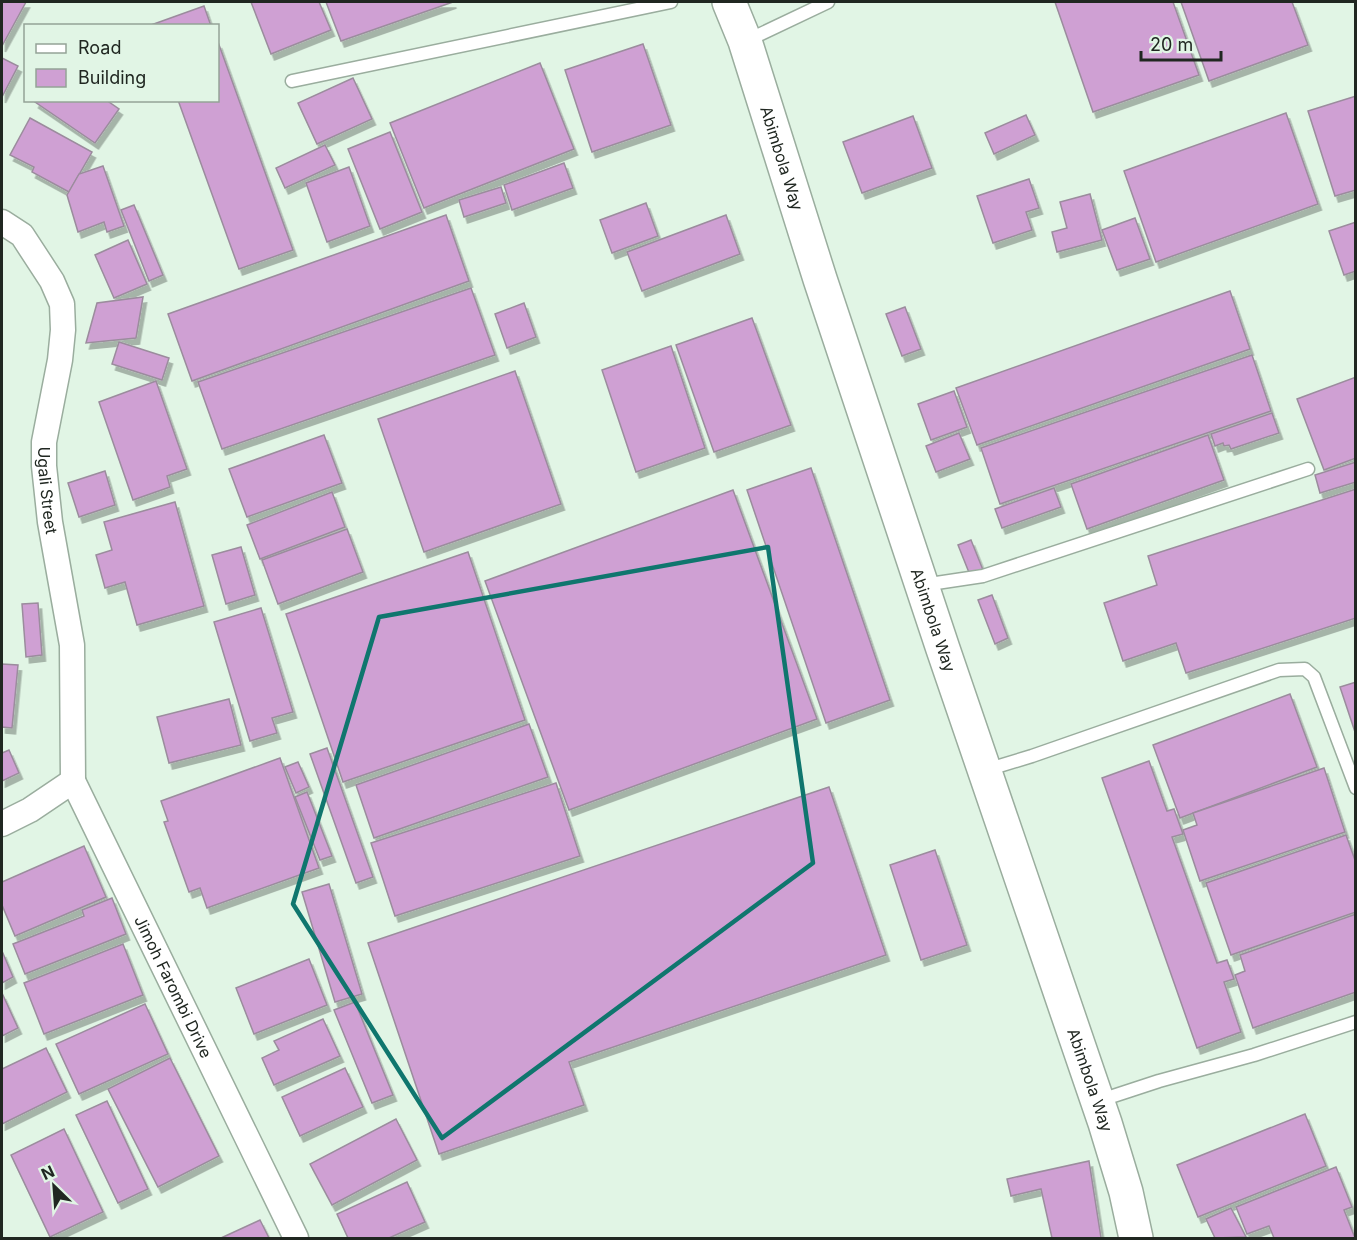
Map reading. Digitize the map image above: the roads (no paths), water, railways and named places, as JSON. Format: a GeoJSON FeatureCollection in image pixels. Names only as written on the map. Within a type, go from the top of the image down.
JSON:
{"type":"FeatureCollection","features":[{"type":"Feature","properties":{"kind":"street","name":"Abimbola Way"},"geometry":{"type":"LineString","coordinates":[[729,2],[745,41],[820,279],[1098,1101],[1126,1192],[1136,1239]]}},
{"type":"Feature","properties":{"kind":"street","name":"Ugali Street"},"geometry":{"type":"LineString","coordinates":[[2,222],[22,235],[52,281],[62,304],[63,330],[60,360],[44,442],[44,466],[50,522],[72,645],[73,781]]}},
{"type":"Feature","properties":{"kind":"street"},"geometry":{"type":"LineString","coordinates":[[2,824],[30,810],[73,781]]}},
{"type":"Feature","properties":{"kind":"street","name":"Jimoh Farombi Drive"},"geometry":{"type":"LineString","coordinates":[[73,781],[296,1239]]}},
{"type":"Feature","properties":{"kind":"lane"},"geometry":{"type":"LineString","coordinates":[[292,81],[671,2]]}},
{"type":"Feature","properties":{"kind":"lane"},"geometry":{"type":"LineString","coordinates":[[745,41],[828,2]]}},
{"type":"Feature","properties":{"kind":"lane"},"geometry":{"type":"LineString","coordinates":[[922,585],[983,576],[1308,469]]}},
{"type":"Feature","properties":{"kind":"lane"},"geometry":{"type":"LineString","coordinates":[[985,771],[1280,670],[1305,669],[1314,677],[1356,788]]}},
{"type":"Feature","properties":{"kind":"lane"},"geometry":{"type":"LineString","coordinates":[[1098,1101],[1356,1022]]}}]}
